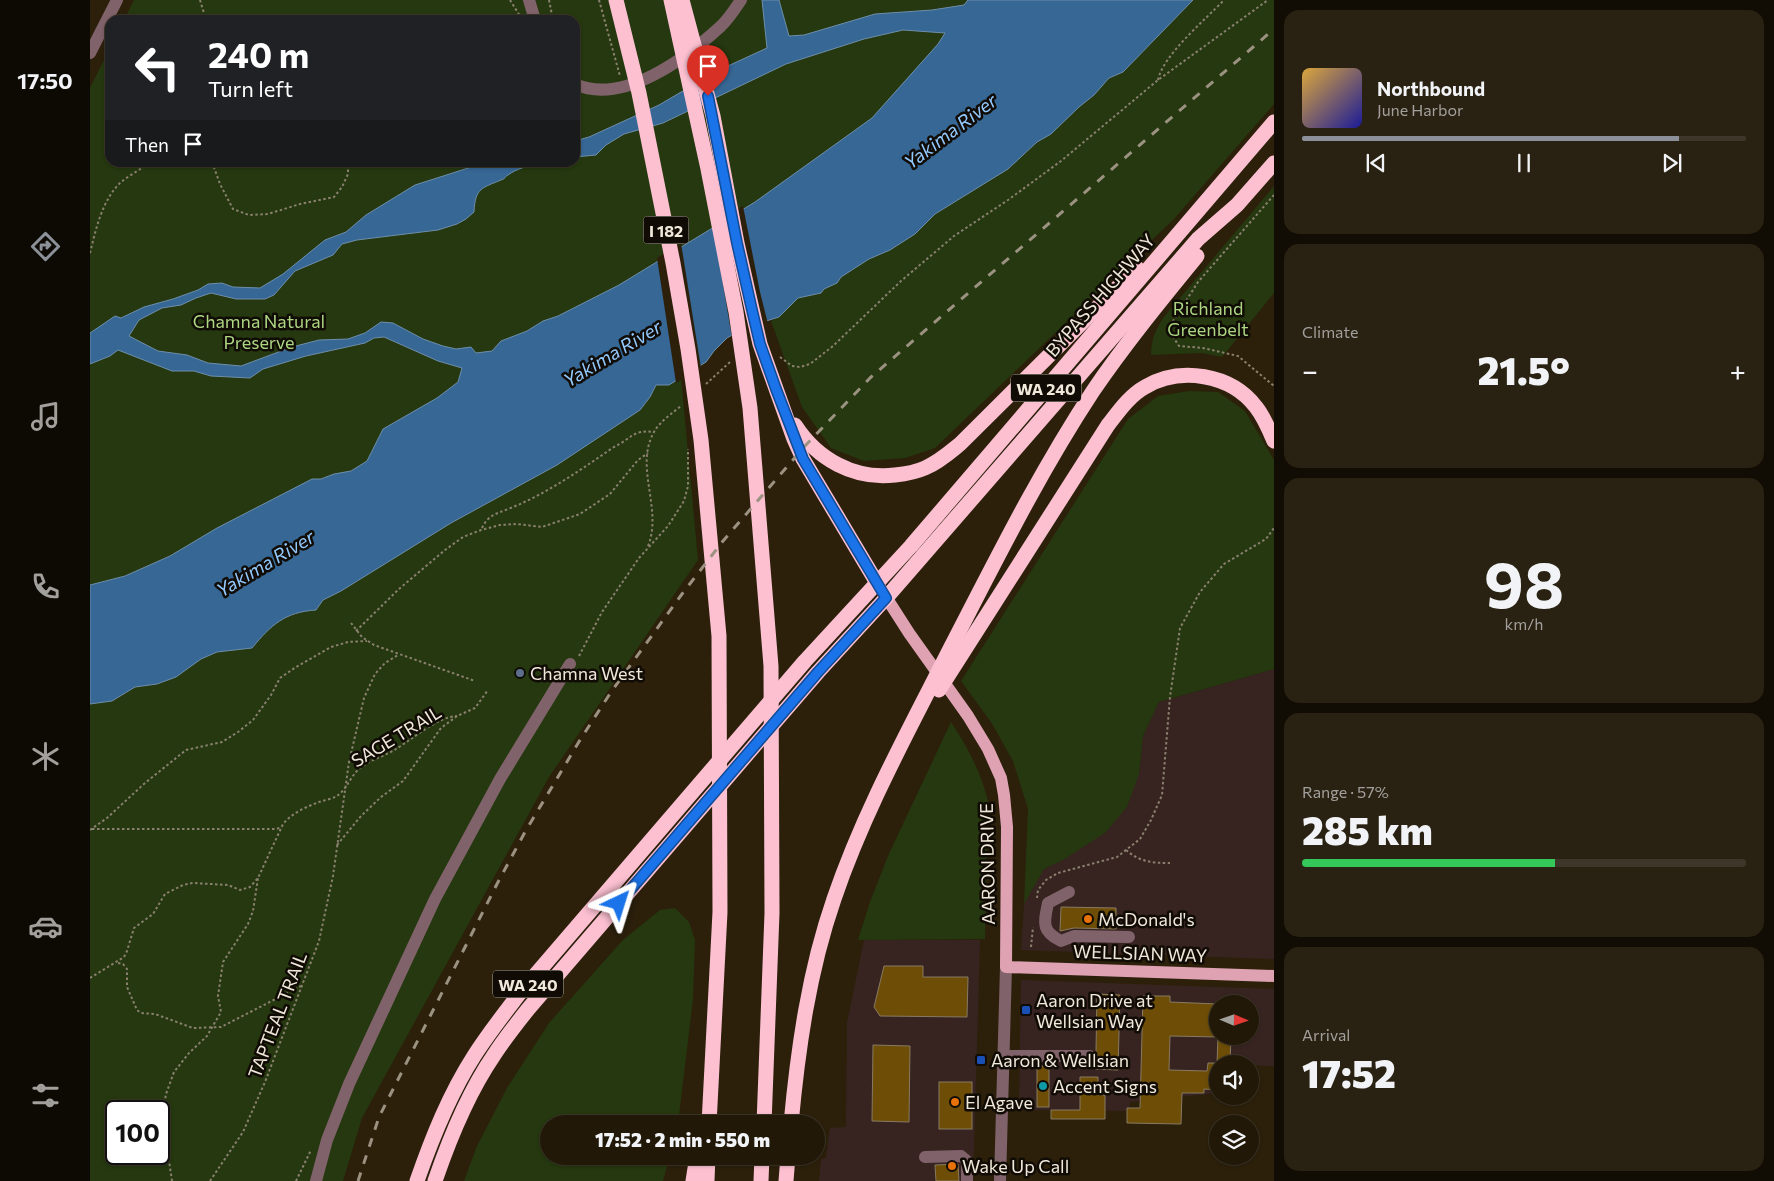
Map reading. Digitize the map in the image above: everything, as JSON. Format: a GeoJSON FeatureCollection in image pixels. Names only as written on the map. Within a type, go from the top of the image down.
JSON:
{"type":"FeatureCollection","features":[{"type":"Feature","properties":{"kind":"highway","name":"I 182"},"geometry":{"type":"LineString","coordinates":[[616,0],[639,93],[688,349],[694,443],[719,636],[720,912],[709,1115]]}},
{"type":"Feature","properties":{"kind":"highway"},"geometry":{"type":"LineString","coordinates":[[671,0],[736,312],[750,408],[771,666],[772,914],[764,1115]]}},
{"type":"Feature","properties":{"kind":"highway"},"geometry":{"type":"LineString","coordinates":[[682,0],[713,116],[737,243],[760,344],[794,439],[810,472],[877,583]]}},
{"type":"Feature","properties":{"kind":"highway","name":"BYPASS HIGHWAY"},"geometry":{"type":"LineString","coordinates":[[877,583],[1274,122]]}},
{"type":"Feature","properties":{"kind":"highway","name":"WA 240"},"geometry":{"type":"LineString","coordinates":[[792,1115],[805,1009],[821,940],[849,857],[898,752],[1025,504],[1068,431],[1130,338],[1237,205],[1274,163]]}},
{"type":"Feature","properties":{"kind":"highway"},"geometry":{"type":"LineString","coordinates":[[782,404],[802,436],[819,453],[847,469],[875,476],[907,474],[924,469],[942,460],[960,444],[1214,191]]}},
{"type":"Feature","properties":{"kind":"highway"},"geometry":{"type":"LineString","coordinates":[[435,1181],[450,1139],[470,1096],[493,1056],[529,1008],[818,672],[886,598],[1198,239],[1237,205]]}},
{"type":"Feature","properties":{"kind":"highway"},"geometry":{"type":"LineString","coordinates":[[898,752],[1108,425],[1128,399],[1144,387],[1162,378],[1192,374],[1205,376],[1230,386],[1248,398],[1256,407],[1274,441]]}},
{"type":"Feature","properties":{"kind":"highway","name":"WA 240"},"geometry":{"type":"LineString","coordinates":[[417,1181],[455,1090],[493,1029],[520,994],[675,811],[805,661],[877,583]]}},
{"type":"Feature","properties":{"kind":"highway"},"geometry":{"type":"LineString","coordinates":[[703,1115],[712,1061]]}},
{"type":"Feature","properties":{"kind":"highway"},"geometry":{"type":"LineString","coordinates":[[693,1181],[696,1165]]}},
{"type":"Feature","properties":{"kind":"highway"},"geometry":{"type":"LineString","coordinates":[[707,1181],[708,1165]]}},
{"type":"Feature","properties":{"kind":"highway"},"geometry":{"type":"LineString","coordinates":[[761,1181],[762,1165]]}},
{"type":"Feature","properties":{"kind":"highway"},"geometry":{"type":"LineString","coordinates":[[786,1181],[787,1165]]}},
{"type":"Feature","properties":{"kind":"main road","name":"AARON DRIVE"},"geometry":{"type":"LineString","coordinates":[[877,583],[909,633],[968,716],[993,758],[1001,778],[1007,827],[1006,967]]}},
{"type":"Feature","properties":{"kind":"main road","name":"WELLSIAN WAY"},"geometry":{"type":"LineString","coordinates":[[1006,967],[1274,976]]}},
{"type":"Feature","properties":{"kind":"street"},"geometry":{"type":"LineString","coordinates":[[109,15],[117,0]]}},
{"type":"Feature","properties":{"kind":"street"},"geometry":{"type":"LineString","coordinates":[[529,0],[534,15]]}},
{"type":"Feature","properties":{"kind":"street"},"geometry":{"type":"LineString","coordinates":[[580,86],[587,89],[609,90],[632,85],[664,70],[721,26],[741,0]]}},
{"type":"Feature","properties":{"kind":"street"},"geometry":{"type":"LineString","coordinates":[[90,53],[105,24]]}},
{"type":"Feature","properties":{"kind":"street"},"geometry":{"type":"LineString","coordinates":[[316,1181],[328,1140],[349,1084],[428,914],[500,779],[570,664]]}},
{"type":"Feature","properties":{"kind":"street"},"geometry":{"type":"LineString","coordinates":[[1069,892],[1048,903],[1044,924],[1050,936],[1061,941],[1074,936],[1129,937]]}},
{"type":"Feature","properties":{"kind":"street","name":"AARON DRIVE"},"geometry":{"type":"LineString","coordinates":[[1000,1181],[1006,967]]}},
{"type":"Feature","properties":{"kind":"street"},"geometry":{"type":"LineString","coordinates":[[1003,1056],[1090,1056]]}},
{"type":"Feature","properties":{"kind":"street"},"geometry":{"type":"LineString","coordinates":[[925,1157],[961,1156],[967,1161],[966,1181]]}},
{"type":"Feature","properties":{"kind":"path"},"geometry":{"type":"LineString","coordinates":[[200,0],[204,15]]}},
{"type":"Feature","properties":{"kind":"path"},"geometry":{"type":"LineString","coordinates":[[510,0],[520,15]]}},
{"type":"Feature","properties":{"kind":"path"},"geometry":{"type":"LineString","coordinates":[[550,0],[553,15]]}},
{"type":"Feature","properties":{"kind":"path"},"geometry":{"type":"LineString","coordinates":[[599,0],[620,77]]}},
{"type":"Feature","properties":{"kind":"path"},"geometry":{"type":"LineString","coordinates":[[1158,80],[1159,72],[1169,56],[1224,0]]}},
{"type":"Feature","properties":{"kind":"path"},"geometry":{"type":"LineString","coordinates":[[777,353],[792,366],[800,367],[810,364],[833,346],[901,281],[954,236],[1008,200],[1061,161],[1158,80],[1268,0]]}},
{"type":"Feature","properties":{"kind":"path"},"geometry":{"type":"LineString","coordinates":[[90,253],[96,228],[110,196],[122,182],[144,167]]}},
{"type":"Feature","properties":{"kind":"path"},"geometry":{"type":"LineString","coordinates":[[214,167],[233,209],[249,215],[268,214],[300,204],[334,197],[342,187],[348,174],[348,167]]}},
{"type":"Feature","properties":{"kind":"path"},"geometry":{"type":"LineString","coordinates":[[1274,195],[1198,282],[1168,328],[1179,346],[1203,348],[1238,356],[1274,386]]}},
{"type":"Feature","properties":{"kind":"path"},"geometry":{"type":"LineString","coordinates":[[706,385],[731,361]]}},
{"type":"Feature","properties":{"kind":"path"},"geometry":{"type":"LineString","coordinates":[[682,400],[684,410]]}},
{"type":"Feature","properties":{"kind":"path"},"geometry":{"type":"LineString","coordinates":[[570,664],[580,655],[602,612],[652,538],[653,518],[646,464],[650,440],[659,425],[686,402]]}},
{"type":"Feature","properties":{"kind":"path"},"geometry":{"type":"LineString","coordinates":[[481,530],[484,523],[494,513],[509,509],[554,487],[637,432],[646,430],[654,432]]}},
{"type":"Feature","properties":{"kind":"path"},"geometry":{"type":"LineString","coordinates":[[648,546],[668,526],[684,502],[694,443]]}},
{"type":"Feature","properties":{"kind":"path"},"geometry":{"type":"LineString","coordinates":[[356,631],[399,589],[463,537],[500,525],[517,524],[542,527],[580,514],[610,494],[638,460],[648,453]]}},
{"type":"Feature","properties":{"kind":"path"},"geometry":{"type":"LineString","coordinates":[[1170,864],[1149,863],[1140,860],[1126,850],[1140,839],[1162,795],[1170,697],[1180,628],[1200,592],[1224,564],[1266,539],[1274,528]]}},
{"type":"Feature","properties":{"kind":"path"},"geometry":{"type":"LineString","coordinates":[[351,623],[356,631],[368,641],[398,655],[475,681]]}},
{"type":"Feature","properties":{"kind":"path"},"geometry":{"type":"LineString","coordinates":[[91,829],[107,818],[145,783],[186,750],[222,742],[238,732],[252,720],[271,695],[280,678],[296,667],[331,647],[348,642],[368,641]]}},
{"type":"Feature","properties":{"kind":"path","name":"TAPTEAL TRAIL"},"geometry":{"type":"LineString","coordinates":[[210,1181],[242,1132],[265,1082],[319,940],[333,876],[342,817],[344,789],[364,698],[375,674],[384,663],[398,655]]}},
{"type":"Feature","properties":{"kind":"path"},"geometry":{"type":"LineString","coordinates":[[336,847],[361,816],[381,797],[403,781],[441,728],[456,716],[475,708],[488,690]]}},
{"type":"Feature","properties":{"kind":"path","name":"SAGE TRAIL"},"geometry":{"type":"LineString","coordinates":[[212,1027],[221,1012],[218,996],[223,962],[248,924],[254,911],[258,878],[288,818],[296,812],[336,797],[361,768],[433,726],[452,716],[456,716]]}},
{"type":"Feature","properties":{"kind":"path"},"geometry":{"type":"LineString","coordinates":[[91,829],[282,828]]}},
{"type":"Feature","properties":{"kind":"path"},"geometry":{"type":"LineString","coordinates":[[90,978],[124,957],[134,928],[153,914],[165,894],[183,885],[193,883],[228,886],[240,890],[250,887],[258,878]]}},
{"type":"Feature","properties":{"kind":"path"},"geometry":{"type":"LineString","coordinates":[[118,962],[127,969],[127,987],[137,1010],[141,1013],[155,1014],[193,1028],[221,1027],[301,986]]}},
{"type":"Feature","properties":{"kind":"path"},"geometry":{"type":"LineString","coordinates":[[172,1181],[168,1154],[162,1141],[160,1128],[166,1094],[174,1072],[189,1053],[207,1036],[212,1027]]}},
{"type":"Feature","properties":{"kind":"shaded area"},"geometry":{"type":"Polygon","coordinates":[[[1274,669],[1274,959],[1021,950],[1024,904],[1034,884],[1044,869],[1063,860],[1139,774],[1143,736],[1159,702],[1274,669]]]}},
{"type":"Feature","properties":{"kind":"shaded area"},"geometry":{"type":"Polygon","coordinates":[[[864,940],[980,940],[973,1181],[819,1181],[820,1165],[825,1165],[830,1128],[846,1127],[847,1023],[864,940]]]}},
{"type":"Feature","properties":{"kind":"shaded area"},"geometry":{"type":"Polygon","coordinates":[[[1021,980],[1274,989],[1274,1066],[1259,1065],[1259,1055],[1209,1055],[1209,1094],[1130,1102],[1129,1111],[1019,1110],[1021,980]]]}},
{"type":"Feature","properties":{"kind":"green space","name":"Chamna Natural Preserve"},"geometry":{"type":"Polygon","coordinates":[[[134,0],[1040,0],[957,85],[387,455],[90,607],[90,88],[105,58],[105,167],[580,167],[580,15],[126,15],[134,0]]]}},
{"type":"Feature","properties":{"kind":"green space"},"geometry":{"type":"Polygon","coordinates":[[[1193,0],[1274,0],[1274,104],[1174,219],[935,448],[905,458],[864,461],[831,448],[802,407],[771,321],[779,317],[798,298],[821,293],[824,289],[837,283],[841,277],[869,259],[880,255],[915,234],[935,214],[1008,169],[1037,142],[1051,134],[1094,95],[1109,78],[1123,72],[1193,0]]]}},
{"type":"Feature","properties":{"kind":"green space","name":"Richland Greenbelt"},"geometry":{"type":"Polygon","coordinates":[[[1274,186],[1274,293],[1222,357],[1202,353],[1151,355],[1154,336],[1163,318],[1274,186]]]}},
{"type":"Feature","properties":{"kind":"green space"},"geometry":{"type":"Polygon","coordinates":[[[681,377],[698,560],[549,777],[362,1118],[343,1181],[90,1181],[90,704],[112,701],[135,687],[157,684],[176,677],[201,659],[218,652],[252,648],[272,626],[280,621],[305,611],[316,610],[323,600],[451,523],[557,465],[640,410],[656,385],[669,385],[681,377]]]}},
{"type":"Feature","properties":{"kind":"green space"},"geometry":{"type":"Polygon","coordinates":[[[1189,391],[1218,392],[1245,411],[1274,460],[1274,669],[1159,702],[1143,736],[1139,774],[1127,807],[1105,833],[1063,860],[1044,869],[1024,904],[1028,809],[1013,761],[991,722],[961,681],[1128,419],[1158,396],[1189,391]]]}},
{"type":"Feature","properties":{"kind":"green space"},"geometry":{"type":"Polygon","coordinates":[[[951,722],[973,760],[988,801],[985,939],[858,940],[888,856],[951,722]]]}},
{"type":"Feature","properties":{"kind":"green space"},"geometry":{"type":"Polygon","coordinates":[[[675,908],[689,922],[695,940],[693,999],[679,1115],[540,1115],[540,1165],[667,1165],[663,1181],[464,1181],[477,1146],[507,1088],[549,1023],[623,940],[660,910],[675,908]]]}},
{"type":"Feature","properties":{"kind":"water","name":"Yakima River"},"geometry":{"type":"Polygon","coordinates":[[[762,0],[779,0],[789,36],[804,35],[875,14],[932,10],[964,5],[968,0],[1193,0],[1123,72],[1109,78],[1094,95],[1051,134],[1037,142],[1008,169],[935,214],[915,234],[890,250],[869,259],[841,277],[837,283],[824,289],[821,293],[798,298],[779,317],[744,328],[727,338],[706,362],[669,385],[656,385],[640,410],[557,465],[451,523],[341,591],[323,600],[316,610],[305,611],[280,621],[272,626],[252,648],[217,652],[201,659],[176,677],[157,684],[135,687],[112,701],[90,704],[90,585],[125,576],[170,556],[217,528],[312,479],[321,479],[351,471],[367,461],[383,429],[437,398],[458,382],[462,368],[438,361],[384,337],[374,338],[365,343],[306,356],[263,369],[250,378],[211,376],[194,371],[172,371],[118,350],[110,356],[90,364],[90,333],[115,316],[121,318],[144,307],[198,290],[208,284],[222,283],[233,287],[260,288],[283,274],[325,240],[346,232],[366,215],[415,185],[471,167],[525,167],[506,176],[504,179],[484,187],[476,198],[474,212],[457,224],[438,230],[357,240],[342,244],[333,255],[295,271],[274,295],[265,299],[236,299],[211,293],[181,305],[162,308],[139,320],[129,336],[158,351],[187,355],[208,363],[241,366],[292,347],[319,340],[348,339],[365,333],[381,322],[393,323],[423,339],[443,346],[456,349],[471,347],[476,353],[492,351],[501,341],[527,331],[543,321],[558,316],[619,285],[755,202],[872,118],[938,44],[945,33],[903,30],[864,39],[786,64],[663,123],[624,134],[606,145],[596,155],[580,157],[580,140],[659,105],[717,71],[767,48],[762,0]]]}},
{"type":"Feature","properties":{"kind":"pier"},"geometry":{"type":"Polygon","coordinates":[[[743,206],[768,324],[745,330],[732,338],[713,224],[743,206]]]}},
{"type":"Feature","properties":{"kind":"pier"},"geometry":{"type":"Polygon","coordinates":[[[681,243],[701,368],[676,383],[657,258],[681,243]]]}},
{"type":"Feature","properties":{"kind":"building","name":"McDonald's"},"geometry":{"type":"Polygon","coordinates":[[[1061,907],[1116,908],[1116,929],[1074,928],[1060,931],[1061,907]]]}},
{"type":"Feature","properties":{"kind":"building"},"geometry":{"type":"Polygon","coordinates":[[[884,966],[923,966],[923,977],[968,977],[967,1017],[880,1016],[874,1007],[884,966]]]}},
{"type":"Feature","properties":{"kind":"building"},"geometry":{"type":"Polygon","coordinates":[[[1097,994],[1120,995],[1118,1070],[1095,1069],[1095,1062],[1098,1056],[1096,1051],[1097,994]]]}},
{"type":"Feature","properties":{"kind":"building"},"geometry":{"type":"Polygon","coordinates":[[[1143,996],[1170,996],[1170,1002],[1209,1004],[1209,1037],[1170,1036],[1169,1070],[1207,1071],[1209,1063],[1209,1089],[1204,1089],[1204,1093],[1182,1093],[1181,1124],[1127,1123],[1127,1108],[1140,1108],[1143,996]]]}},
{"type":"Feature","properties":{"kind":"building"},"geometry":{"type":"Polygon","coordinates":[[[873,1045],[910,1046],[909,1122],[872,1121],[873,1045]]]}},
{"type":"Feature","properties":{"kind":"building"},"geometry":{"type":"Polygon","coordinates":[[[1218,1045],[1231,1045],[1230,1055],[1217,1055],[1218,1045]]]}},
{"type":"Feature","properties":{"kind":"building","name":"Accent Signs"},"geometry":{"type":"Polygon","coordinates":[[[1037,1066],[1049,1066],[1049,1107],[1037,1107],[1037,1066]]]}},
{"type":"Feature","properties":{"kind":"building"},"geometry":{"type":"Polygon","coordinates":[[[1080,1077],[1098,1077],[1098,1095],[1105,1095],[1105,1119],[1051,1119],[1051,1110],[1080,1110],[1080,1077]]]}},
{"type":"Feature","properties":{"kind":"building"},"geometry":{"type":"Polygon","coordinates":[[[939,1082],[972,1082],[972,1129],[939,1129],[939,1082]]]}},
{"type":"Feature","properties":{"kind":"building"},"geometry":{"type":"Polygon","coordinates":[[[958,1164],[959,1181],[936,1181],[935,1165],[958,1164]]]}},
{"type":"Feature","properties":{"kind":"railway"},"geometry":{"type":"LineString","coordinates":[[358,1181],[379,1117],[525,832],[611,692],[723,541],[804,447],[870,378],[1274,29]]}},
{"type":"Feature","properties":{"kind":"place","name":"Chamna West"},"geometry":{"type":"Point","coordinates":[520,673]}},
{"type":"Feature","properties":{"kind":"place","name":"McDonald's"},"geometry":{"type":"Point","coordinates":[1088,919]}},
{"type":"Feature","properties":{"kind":"place","name":"Aaron Drive at Wellsian Way"},"geometry":{"type":"Point","coordinates":[1026,1010]}},
{"type":"Feature","properties":{"kind":"place","name":"Aaron & Wellsian"},"geometry":{"type":"Point","coordinates":[981,1060]}},
{"type":"Feature","properties":{"kind":"place","name":"Accent Signs"},"geometry":{"type":"Point","coordinates":[1043,1086]}},
{"type":"Feature","properties":{"kind":"place","name":"El Agave"},"geometry":{"type":"Point","coordinates":[955,1102]}},
{"type":"Feature","properties":{"kind":"place","name":"Wake Up Call"},"geometry":{"type":"Point","coordinates":[952,1166]}},
{"type":"Feature","properties":{"kind":"route"},"geometry":{"type":"LineString","coordinates":[[619,903],[818,672],[886,598],[803,459],[760,344],[737,243],[708,96]]}}]}
